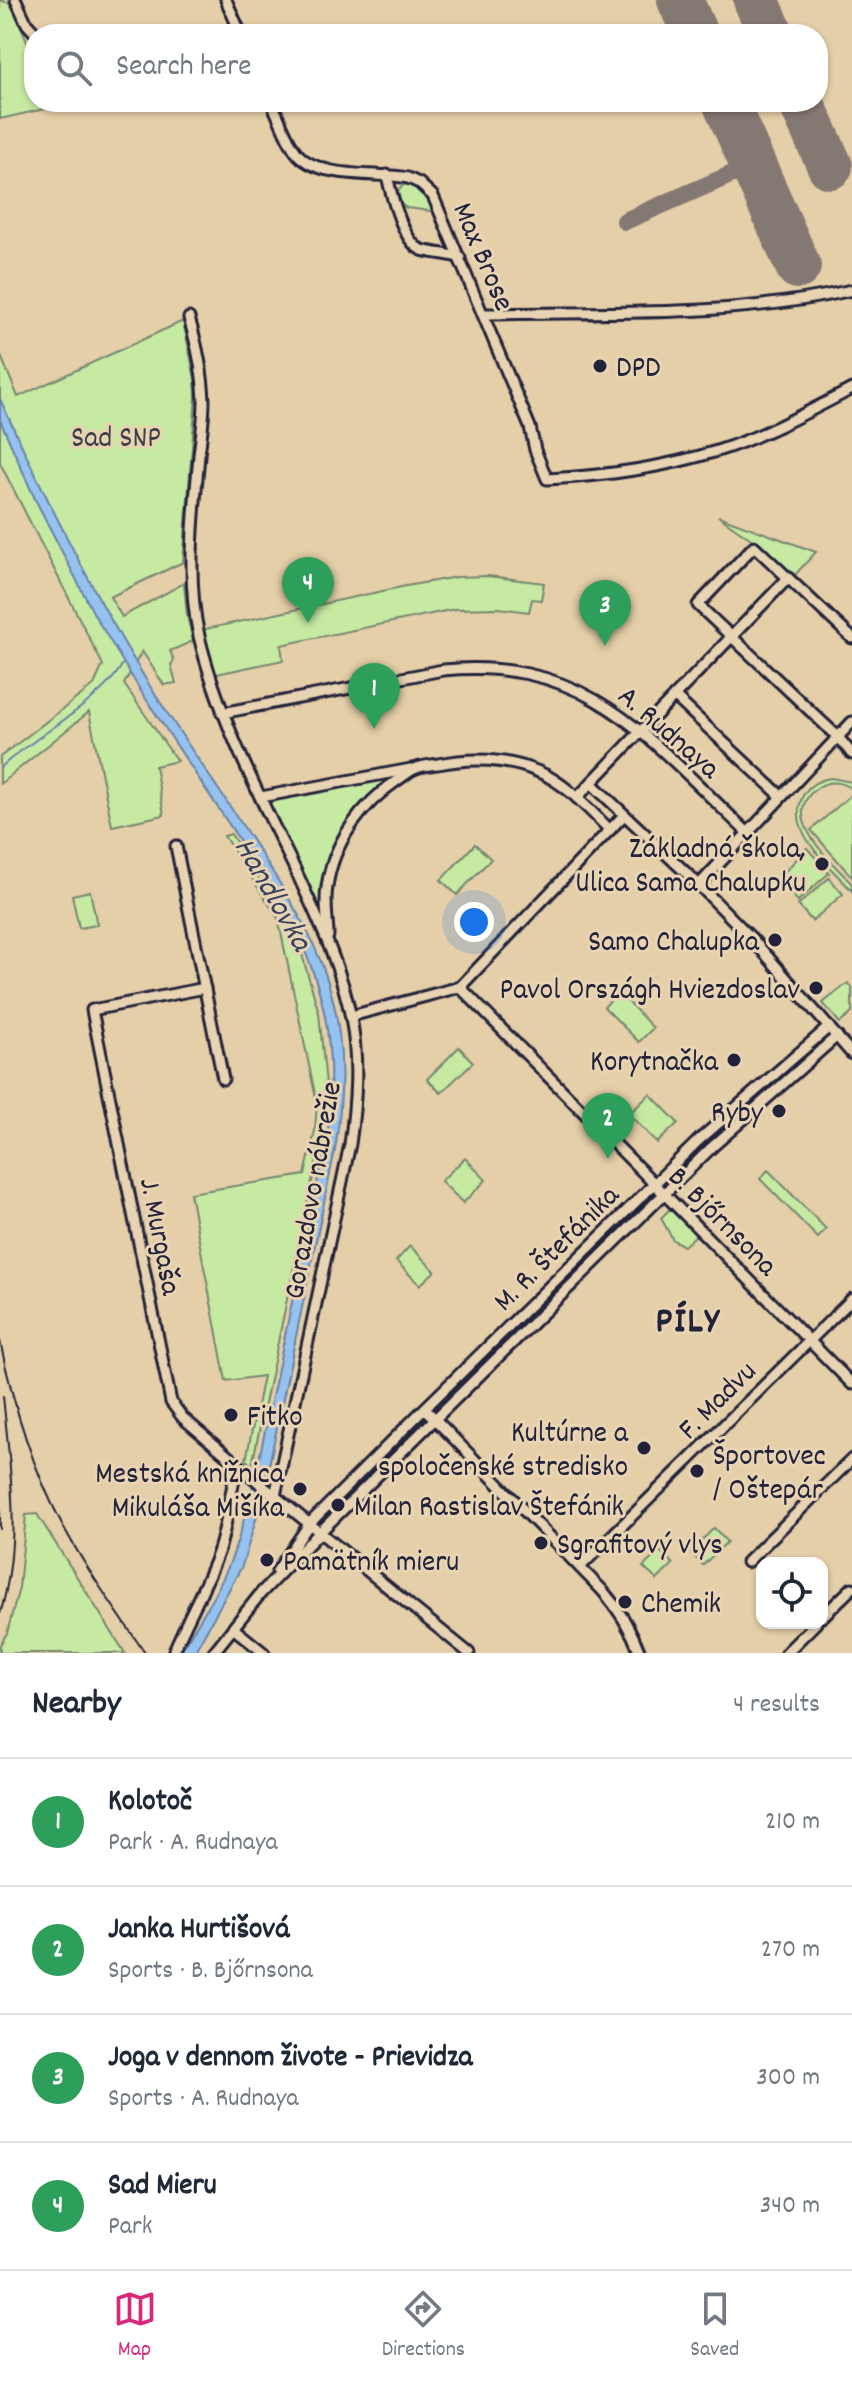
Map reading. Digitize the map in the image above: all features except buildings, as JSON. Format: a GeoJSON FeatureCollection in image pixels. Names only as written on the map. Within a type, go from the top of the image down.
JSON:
{"type":"FeatureCollection","features":[{"type":"Feature","properties":{"kind":"street"},"geometry":{"type":"LineString","coordinates":[[16,0],[27,24]]}},
{"type":"Feature","properties":{"kind":"street"},"geometry":{"type":"LineString","coordinates":[[226,0],[237,24]]}},
{"type":"Feature","properties":{"kind":"street","name":"Max Brose"},"geometry":{"type":"LineString","coordinates":[[276,112],[290,143],[299,156],[310,164],[332,171],[408,178],[433,196],[530,427],[547,479],[631,472],[709,453],[761,435],[852,389]]}},
{"type":"Feature","properties":{"kind":"street"},"geometry":{"type":"LineString","coordinates":[[387,175],[393,201],[410,241],[423,250],[460,258]]}},
{"type":"Feature","properties":{"kind":"street"},"geometry":{"type":"LineString","coordinates":[[484,314],[706,310],[796,301],[852,290]]}},
{"type":"Feature","properties":{"kind":"street","name":"Gorazdovo nábrežie"},"geometry":{"type":"LineString","coordinates":[[189,318],[198,351],[204,403],[196,496],[193,585],[196,623],[222,713],[328,940],[351,1016],[356,1079],[353,1123],[272,1494]]}},
{"type":"Feature","properties":{"kind":"street"},"geometry":{"type":"LineString","coordinates":[[852,638],[754,546],[698,605],[838,737],[852,754]]}},
{"type":"Feature","properties":{"kind":"street"},"geometry":{"type":"LineString","coordinates":[[577,798],[788,578]]}},
{"type":"Feature","properties":{"kind":"street","name":"A. Rudnaya"},"geometry":{"type":"LineString","coordinates":[[222,713],[425,672],[477,667],[527,672],[563,683],[596,699],[641,732],[748,833]]}},
{"type":"Feature","properties":{"kind":"street"},"geometry":{"type":"LineString","coordinates":[[674,696],[781,796]]}},
{"type":"Feature","properties":{"kind":"street"},"geometry":{"type":"LineString","coordinates":[[699,885],[852,722]]}},
{"type":"Feature","properties":{"kind":"street"},"geometry":{"type":"LineString","coordinates":[[261,797],[460,759],[485,759],[513,763],[547,776],[577,798],[610,830]]}},
{"type":"Feature","properties":{"kind":"street"},"geometry":{"type":"LineString","coordinates":[[328,940],[326,888],[340,846],[358,815],[379,793],[414,769]]}},
{"type":"Feature","properties":{"kind":"street"},"geometry":{"type":"LineString","coordinates":[[591,783],[754,941],[852,1054]]}},
{"type":"Feature","properties":{"kind":"street"},"geometry":{"type":"LineString","coordinates":[[351,1016],[460,987],[624,815]]}},
{"type":"Feature","properties":{"kind":"street"},"geometry":{"type":"LineString","coordinates":[[176,846],[223,1079]]}},
{"type":"Feature","properties":{"kind":"street"},"geometry":{"type":"LineString","coordinates":[[304,890],[326,888]]}},
{"type":"Feature","properties":{"kind":"street","name":"B. Bjőrnsona"},"geometry":{"type":"LineString","coordinates":[[460,987],[852,1384]]}},
{"type":"Feature","properties":{"kind":"street","name":"J. Murgaša"},"geometry":{"type":"LineString","coordinates":[[205,988],[92,1010],[171,1402],[183,1418],[310,1523]]}},
{"type":"Feature","properties":{"kind":"street","name":"M. R. Štefánika"},"geometry":{"type":"LineString","coordinates":[[261,1593],[310,1523],[702,1137],[829,1027]]}},
{"type":"Feature","properties":{"kind":"street","name":"M. R. Štefánika"},"geometry":{"type":"LineString","coordinates":[[261,1593],[711,1148],[837,1036]]}},
{"type":"Feature","properties":{"kind":"street","name":"F. Madvu"},"geometry":{"type":"LineString","coordinates":[[580,1567],[852,1299]]}},
{"type":"Feature","properties":{"kind":"street"},"geometry":{"type":"LineString","coordinates":[[425,1409],[617,1607],[640,1653]]}},
{"type":"Feature","properties":{"kind":"street"},"geometry":{"type":"LineString","coordinates":[[747,1562],[852,1459]]}},
{"type":"Feature","properties":{"kind":"street"},"geometry":{"type":"LineString","coordinates":[[173,1653],[217,1554],[225,1529],[233,1480],[242,1468]]}},
{"type":"Feature","properties":{"kind":"street"},"geometry":{"type":"LineString","coordinates":[[310,1523],[469,1653]]}},
{"type":"Feature","properties":{"kind":"street"},"geometry":{"type":"LineString","coordinates":[[828,1611],[852,1588]]}},
{"type":"Feature","properties":{"kind":"street"},"geometry":{"type":"LineString","coordinates":[[213,1653],[261,1593]]}},
{"type":"Feature","properties":{"kind":"street"},"geometry":{"type":"LineString","coordinates":[[233,1628],[264,1653]]}},
{"type":"Feature","properties":{"kind":"street"},"geometry":{"type":"LineString","coordinates":[[786,1653],[810,1629]]}},
{"type":"Feature","properties":{"kind":"green space"},"geometry":{"type":"Polygon","coordinates":[[[0,0],[12,4],[24,34],[24,112],[31,112],[0,119],[0,0]]]}},
{"type":"Feature","properties":{"kind":"green space"},"geometry":{"type":"Polygon","coordinates":[[[407,184],[429,198],[438,212],[399,204],[397,194],[407,184]]]}},
{"type":"Feature","properties":{"kind":"green space","name":"Sad SNP"},"geometry":{"type":"Polygon","coordinates":[[[183,321],[196,396],[183,562],[110,597],[122,617],[184,583],[193,641],[170,651],[176,683],[164,685],[142,651],[124,684],[177,761],[155,766],[164,815],[112,826],[89,712],[0,784],[0,757],[94,685],[103,665],[0,463],[0,354],[18,397],[183,321]]]}},
{"type":"Feature","properties":{"kind":"green space"},"geometry":{"type":"Polygon","coordinates":[[[718,516],[816,552],[793,577],[754,541],[718,516]]]}},
{"type":"Feature","properties":{"kind":"green space"},"geometry":{"type":"Polygon","coordinates":[[[488,576],[544,583],[541,600],[532,599],[529,612],[499,608],[455,609],[281,645],[283,660],[212,675],[201,630],[406,586],[457,577],[488,576]]]}},
{"type":"Feature","properties":{"kind":"green space"},"geometry":{"type":"Polygon","coordinates":[[[408,771],[368,808],[339,850],[326,892],[328,941],[261,798],[408,771]]]}},
{"type":"Feature","properties":{"kind":"green space"},"geometry":{"type":"Polygon","coordinates":[[[831,778],[852,782],[852,788],[834,783],[817,788],[806,800],[803,812],[805,825],[822,851],[852,884],[852,891],[814,849],[800,824],[799,811],[804,794],[814,784],[831,778]]]}},
{"type":"Feature","properties":{"kind":"green space"},"geometry":{"type":"Polygon","coordinates":[[[852,794],[852,877],[811,830],[852,794]]]}},
{"type":"Feature","properties":{"kind":"green space"},"geometry":{"type":"Polygon","coordinates":[[[231,834],[301,951],[319,1013],[326,1085],[319,1148],[252,1465],[246,1460],[263,1376],[226,1381],[190,1193],[305,1175],[315,1131],[317,1103],[278,918],[224,836],[231,834]]]}},
{"type":"Feature","properties":{"kind":"green space"},"geometry":{"type":"Polygon","coordinates":[[[475,844],[491,859],[457,895],[441,880],[475,844]]]}},
{"type":"Feature","properties":{"kind":"green space"},"geometry":{"type":"Polygon","coordinates":[[[807,848],[829,873],[798,901],[777,880],[807,848]]]}},
{"type":"Feature","properties":{"kind":"green space"},"geometry":{"type":"Polygon","coordinates":[[[829,878],[843,894],[812,921],[798,905],[829,878]]]}},
{"type":"Feature","properties":{"kind":"green space"},"geometry":{"type":"Polygon","coordinates":[[[90,891],[97,925],[79,928],[72,895],[90,891]]]}},
{"type":"Feature","properties":{"kind":"green space"},"geometry":{"type":"Polygon","coordinates":[[[848,983],[852,987],[852,1013],[840,1023],[823,1003],[848,983]]]}},
{"type":"Feature","properties":{"kind":"green space"},"geometry":{"type":"Polygon","coordinates":[[[619,992],[653,1028],[639,1042],[604,1007],[619,992]]]}},
{"type":"Feature","properties":{"kind":"green space"},"geometry":{"type":"Polygon","coordinates":[[[821,1039],[826,1043],[669,1184],[664,1179],[702,1142],[821,1039]]]}},
{"type":"Feature","properties":{"kind":"green space"},"geometry":{"type":"Polygon","coordinates":[[[459,1047],[473,1062],[441,1093],[427,1079],[459,1047]]]}},
{"type":"Feature","properties":{"kind":"green space"},"geometry":{"type":"Polygon","coordinates":[[[650,1094],[678,1123],[657,1143],[629,1114],[650,1094]]]}},
{"type":"Feature","properties":{"kind":"green space"},"geometry":{"type":"Polygon","coordinates":[[[465,1158],[486,1180],[463,1203],[441,1181],[465,1158]]]}},
{"type":"Feature","properties":{"kind":"green space"},"geometry":{"type":"Polygon","coordinates":[[[768,1170],[826,1229],[818,1238],[760,1179],[768,1170]]]}},
{"type":"Feature","properties":{"kind":"green space"},"geometry":{"type":"Polygon","coordinates":[[[650,1192],[656,1198],[438,1412],[432,1407],[650,1192]]]}},
{"type":"Feature","properties":{"kind":"green space"},"geometry":{"type":"Polygon","coordinates":[[[670,1209],[696,1235],[684,1246],[673,1240],[661,1218],[670,1209]]]}},
{"type":"Feature","properties":{"kind":"green space"},"geometry":{"type":"Polygon","coordinates":[[[410,1246],[435,1271],[420,1285],[396,1261],[410,1246]]]}},
{"type":"Feature","properties":{"kind":"green space"},"geometry":{"type":"Polygon","coordinates":[[[419,1419],[425,1425],[327,1521],[321,1516],[419,1419]]]}},
{"type":"Feature","properties":{"kind":"green space"},"geometry":{"type":"Polygon","coordinates":[[[37,1514],[125,1653],[0,1653],[19,1588],[26,1515],[37,1514]]]}},
{"type":"Feature","properties":{"kind":"green space"},"geometry":{"type":"Polygon","coordinates":[[[714,1528],[727,1542],[703,1565],[690,1552],[714,1528]]]}},
{"type":"Feature","properties":{"kind":"green space"},"geometry":{"type":"Polygon","coordinates":[[[660,1551],[673,1564],[657,1580],[643,1567],[660,1551]]]}},
{"type":"Feature","properties":{"kind":"water","name":"Handlovka"},"geometry":{"type":"Polygon","coordinates":[[[0,399],[70,543],[127,649],[302,921],[327,979],[340,1037],[342,1075],[335,1150],[262,1499],[242,1566],[194,1653],[180,1653],[226,1572],[246,1512],[328,1131],[330,1070],[325,1015],[309,961],[283,906],[142,693],[95,616],[35,499],[0,420],[0,399]]]}},
{"type":"Feature","properties":{"kind":"waterway"},"geometry":{"type":"LineString","coordinates":[[0,768],[101,691],[123,663]]}},
{"type":"Feature","properties":{"kind":"taxiway"},"geometry":{"type":"LineString","coordinates":[[625,221],[753,165]]}},
{"type":"Feature","properties":{"kind":"runway"},"geometry":{"type":"LineString","coordinates":[[680,0],[691,24]]}},
{"type":"Feature","properties":{"kind":"runway"},"geometry":{"type":"LineString","coordinates":[[756,0],[767,24]]}},
{"type":"Feature","properties":{"kind":"runway"},"geometry":{"type":"LineString","coordinates":[[729,112],[798,266]]}},
{"type":"Feature","properties":{"kind":"runway"},"geometry":{"type":"LineString","coordinates":[[806,112],[830,166]]}},
{"type":"Feature","properties":{"kind":"railway"},"geometry":{"type":"LineString","coordinates":[[0,1341],[24,1434],[50,1500],[80,1556],[145,1653]]}},
{"type":"Feature","properties":{"kind":"railway"},"geometry":{"type":"LineString","coordinates":[[0,1614],[7,1587],[12,1533],[11,1478],[3,1396]]}},
{"type":"Feature","properties":{"kind":"railway"},"geometry":{"type":"LineString","coordinates":[[0,1495],[0,1529]]}},
{"type":"Feature","properties":{"kind":"place","name":"DPD"},"geometry":{"type":"Point","coordinates":[600,366]}},
{"type":"Feature","properties":{"kind":"place","name":"Sad Mieru"},"geometry":{"type":"Point","coordinates":[308,623]}},
{"type":"Feature","properties":{"kind":"place","name":"Joga v dennom živote - Prievidza"},"geometry":{"type":"Point","coordinates":[605,646]}},
{"type":"Feature","properties":{"kind":"place","name":"Kolotoč"},"geometry":{"type":"Point","coordinates":[374,729]}},
{"type":"Feature","properties":{"kind":"place","name":"Základná škola, Ulica Sama Chalupku"},"geometry":{"type":"Point","coordinates":[822,864]}},
{"type":"Feature","properties":{"kind":"place","name":"Samo Chalupka"},"geometry":{"type":"Point","coordinates":[775,940]}},
{"type":"Feature","properties":{"kind":"place","name":"Pavol Országh Hviezdoslav"},"geometry":{"type":"Point","coordinates":[816,988]}},
{"type":"Feature","properties":{"kind":"place","name":"Korytnačka"},"geometry":{"type":"Point","coordinates":[734,1060]}},
{"type":"Feature","properties":{"kind":"place","name":"Ryby"},"geometry":{"type":"Point","coordinates":[779,1111]}},
{"type":"Feature","properties":{"kind":"place","name":"Janka Hurtišová"},"geometry":{"type":"Point","coordinates":[608,1159]}},
{"type":"Feature","properties":{"kind":"place","name":"Fitko"},"geometry":{"type":"Point","coordinates":[231,1415]}},
{"type":"Feature","properties":{"kind":"place","name":"Kultúrne a spoločenské stredisko"},"geometry":{"type":"Point","coordinates":[644,1448]}},
{"type":"Feature","properties":{"kind":"place","name":"Športovec / Oštepár"},"geometry":{"type":"Point","coordinates":[697,1471]}},
{"type":"Feature","properties":{"kind":"place","name":"Mestská knižnica Mikuláša Mišíka"},"geometry":{"type":"Point","coordinates":[300,1489]}},
{"type":"Feature","properties":{"kind":"place","name":"Milan Rastislav Štefánik"},"geometry":{"type":"Point","coordinates":[338,1505]}},
{"type":"Feature","properties":{"kind":"place","name":"Sgrafitový vlys"},"geometry":{"type":"Point","coordinates":[541,1543]}},
{"type":"Feature","properties":{"kind":"place","name":"Pamätník mieru"},"geometry":{"type":"Point","coordinates":[267,1560]}},
{"type":"Feature","properties":{"kind":"place","name":"Chemik"},"geometry":{"type":"Point","coordinates":[625,1602]}},
{"type":"Feature","properties":{"kind":"district","name":"PÍLY"},"geometry":{"type":"Point","coordinates":[688,1318]}}]}
